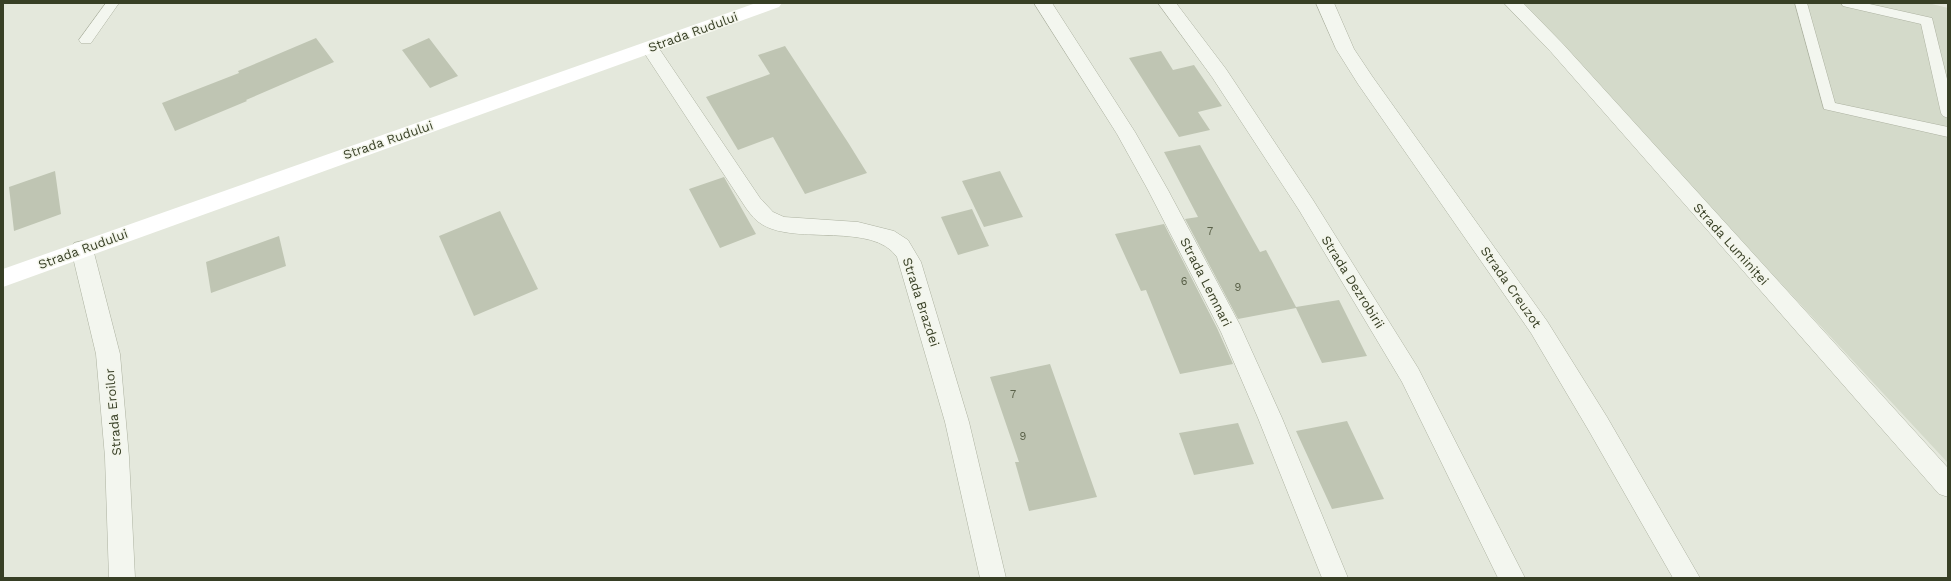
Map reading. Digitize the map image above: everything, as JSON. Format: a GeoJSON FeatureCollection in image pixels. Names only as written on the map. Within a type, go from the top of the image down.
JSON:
{"type":"FeatureCollection","features":[{"type":"Feature","properties":{"kind":"main road","name":"Strada Rudului"},"geometry":{"type":"LineString","coordinates":[[3,278],[773,3]]}},
{"type":"Feature","properties":{"kind":"street","name":"Strada Lemnari"},"geometry":{"type":"LineString","coordinates":[[1043,3],[1125,132],[1158,190],[1218,304],[1270,418],[1335,578]]}},
{"type":"Feature","properties":{"kind":"street","name":"Strada Dezrobirii"},"geometry":{"type":"LineString","coordinates":[[1167,3],[1219,73],[1306,205],[1410,375],[1512,578]]}},
{"type":"Feature","properties":{"kind":"street","name":"Strada Creuzot"},"geometry":{"type":"LineString","coordinates":[[1325,3],[1345,49],[1365,80],[1539,327],[1598,424],[1687,578]]}},
{"type":"Feature","properties":{"kind":"street","name":"Strada Luminiței"},"geometry":{"type":"LineString","coordinates":[[1513,3],[1557,48],[1948,486]]}},
{"type":"Feature","properties":{"kind":"street","name":"Strada Brazdei"},"geometry":{"type":"LineString","coordinates":[[650,48],[753,203],[770,221],[783,225],[869,233],[885,236],[896,241],[904,249],[910,262],[957,422],[993,578]]}},
{"type":"Feature","properties":{"kind":"street","name":"Strada Eroilor"},"geometry":{"type":"LineString","coordinates":[[82,249],[108,354],[117,457],[122,578]]}},
{"type":"Feature","properties":{"kind":"lane"},"geometry":{"type":"LineString","coordinates":[[86,40],[113,3]]}},
{"type":"Feature","properties":{"kind":"lane"},"geometry":{"type":"LineString","coordinates":[[1802,3],[1829,106],[1948,132]]}},
{"type":"Feature","properties":{"kind":"lane"},"geometry":{"type":"LineString","coordinates":[[1847,3],[1927,21],[1948,113]]}},
{"type":"Feature","properties":{"kind":"shaded area"},"geometry":{"type":"Polygon","coordinates":[[[1520,3],[1928,3],[1948,8],[1948,463],[1520,3]]]}},
{"type":"Feature","properties":{"kind":"building"},"geometry":{"type":"Polygon","coordinates":[[[316,38],[334,62],[175,131],[162,103],[239,73],[238,71],[316,38]]]}},
{"type":"Feature","properties":{"kind":"building"},"geometry":{"type":"Polygon","coordinates":[[[429,38],[458,76],[430,88],[402,50],[429,38]]]}},
{"type":"Feature","properties":{"kind":"building"},"geometry":{"type":"Polygon","coordinates":[[[785,46],[867,173],[805,194],[773,137],[738,150],[706,97],[770,74],[758,55],[785,46]]]}},
{"type":"Feature","properties":{"kind":"building"},"geometry":{"type":"Polygon","coordinates":[[[1161,51],[1173,70],[1194,65],[1222,106],[1198,112],[1210,130],[1179,137],[1129,58],[1161,51]]]}},
{"type":"Feature","properties":{"kind":"building"},"geometry":{"type":"Polygon","coordinates":[[[1200,145],[1260,252],[1266,250],[1296,307],[1339,300],[1367,356],[1322,363],[1296,308],[1238,319],[1185,219],[1198,217],[1164,152],[1200,145]]]}},
{"type":"Feature","properties":{"kind":"building"},"geometry":{"type":"Polygon","coordinates":[[[55,171],[61,214],[14,231],[9,187],[55,171]]]}},
{"type":"Feature","properties":{"kind":"building"},"geometry":{"type":"Polygon","coordinates":[[[1000,171],[1023,217],[984,227],[962,181],[1000,171]]]}},
{"type":"Feature","properties":{"kind":"building"},"geometry":{"type":"Polygon","coordinates":[[[724,177],[756,234],[720,248],[689,189],[724,177]]]}},
{"type":"Feature","properties":{"kind":"building"},"geometry":{"type":"Polygon","coordinates":[[[972,209],[989,246],[958,255],[941,217],[972,209]]]}},
{"type":"Feature","properties":{"kind":"building"},"geometry":{"type":"Polygon","coordinates":[[[500,211],[538,289],[474,316],[439,236],[500,211]]]}},
{"type":"Feature","properties":{"kind":"building"},"geometry":{"type":"Polygon","coordinates":[[[1164,224],[1217,328],[1233,364],[1180,374],[1146,290],[1141,291],[1115,234],[1164,224]]]}},
{"type":"Feature","properties":{"kind":"building"},"geometry":{"type":"Polygon","coordinates":[[[279,236],[286,266],[211,293],[206,262],[279,236]]]}},
{"type":"Feature","properties":{"kind":"building"},"geometry":{"type":"Polygon","coordinates":[[[1050,364],[1097,497],[1029,511],[1015,462],[1019,462],[990,377],[1050,364]]]}},
{"type":"Feature","properties":{"kind":"building"},"geometry":{"type":"Polygon","coordinates":[[[1347,421],[1384,499],[1332,509],[1296,431],[1347,421]]]}},
{"type":"Feature","properties":{"kind":"building"},"geometry":{"type":"Polygon","coordinates":[[[1238,423],[1254,464],[1194,475],[1179,433],[1238,423]]]}}]}
